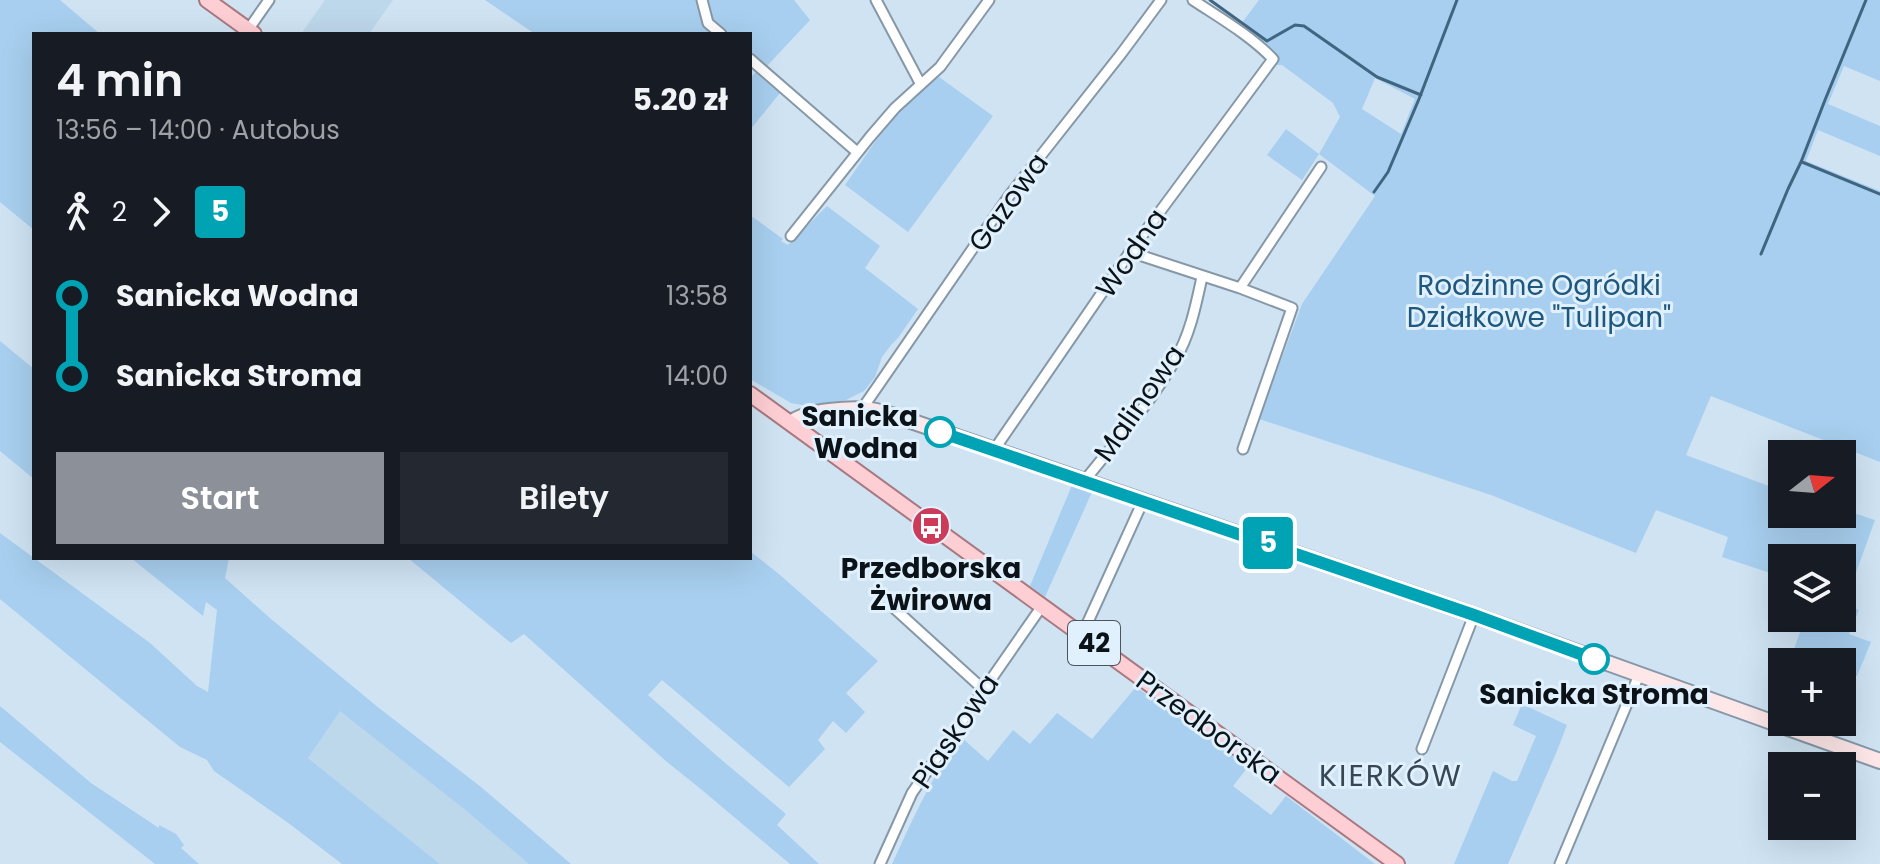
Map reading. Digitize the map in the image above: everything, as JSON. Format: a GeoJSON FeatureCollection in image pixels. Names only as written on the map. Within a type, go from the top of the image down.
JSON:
{"type":"FeatureCollection","features":[{"type":"Feature","properties":{"kind":"main road"},"geometry":{"type":"LineString","coordinates":[[207,0],[251,32]]}},
{"type":"Feature","properties":{"kind":"main road","name":"Przedborska"},"geometry":{"type":"LineString","coordinates":[[752,395],[1397,864]]}},
{"type":"Feature","properties":{"kind":"street"},"geometry":{"type":"LineString","coordinates":[[251,32],[269,0]]}},
{"type":"Feature","properties":{"kind":"street"},"geometry":{"type":"LineString","coordinates":[[702,0],[708,23],[719,32]]}},
{"type":"Feature","properties":{"kind":"street"},"geometry":{"type":"LineString","coordinates":[[876,0],[920,83]]}},
{"type":"Feature","properties":{"kind":"street"},"geometry":{"type":"LineString","coordinates":[[791,236],[895,108],[940,67],[989,0]]}},
{"type":"Feature","properties":{"kind":"street","name":"Gazowa"},"geometry":{"type":"LineString","coordinates":[[862,409],[1009,196],[1161,0]]}},
{"type":"Feature","properties":{"kind":"street","name":"Wodna"},"geometry":{"type":"LineString","coordinates":[[994,450],[1130,252],[1273,59],[1193,0]]}},
{"type":"Feature","properties":{"kind":"street"},"geometry":{"type":"LineString","coordinates":[[752,61],[857,152]]}},
{"type":"Feature","properties":{"kind":"street"},"geometry":{"type":"LineString","coordinates":[[1240,288],[1321,167]]}},
{"type":"Feature","properties":{"kind":"street"},"geometry":{"type":"LineString","coordinates":[[1130,252],[1292,308],[1243,449]]}},
{"type":"Feature","properties":{"kind":"street","name":"Malinowa"},"geometry":{"type":"LineString","coordinates":[[1085,480],[1150,398],[1177,358],[1195,312],[1202,277]]}},
{"type":"Feature","properties":{"kind":"street"},"geometry":{"type":"LineString","coordinates":[[791,423],[803,416],[862,409],[902,418],[1879,757]]}},
{"type":"Feature","properties":{"kind":"street"},"geometry":{"type":"LineString","coordinates":[[1082,635],[1143,501]]}},
{"type":"Feature","properties":{"kind":"street","name":"Piaskowa"},"geometry":{"type":"LineString","coordinates":[[880,864],[912,793],[1042,606]]}},
{"type":"Feature","properties":{"kind":"street"},"geometry":{"type":"LineString","coordinates":[[895,609],[983,689]]}},
{"type":"Feature","properties":{"kind":"street"},"geometry":{"type":"LineString","coordinates":[[1422,749],[1474,615]]}},
{"type":"Feature","properties":{"kind":"street"},"geometry":{"type":"LineString","coordinates":[[1560,864],[1639,675]]}},
{"type":"Feature","properties":{"kind":"shaded area"},"geometry":{"type":"Polygon","coordinates":[[[325,0],[393,0],[370,32],[302,32],[325,0]]]}},
{"type":"Feature","properties":{"kind":"shaded area"},"geometry":{"type":"Polygon","coordinates":[[[340,710],[529,864],[440,864],[308,758],[340,710]]]}},
{"type":"Feature","properties":{"kind":"green space"},"geometry":{"type":"Polygon","coordinates":[[[0,0],[60,0],[98,32],[32,32],[32,228],[0,202],[0,0]]]}},
{"type":"Feature","properties":{"kind":"green space"},"geometry":{"type":"Polygon","coordinates":[[[485,0],[794,0],[810,20],[767,66],[752,54],[752,32],[532,32],[485,0]]]}},
{"type":"Feature","properties":{"kind":"green space","name":"Rodzinne Ogródki Działkowe \"Tulipan\""},"geometry":{"type":"Polygon","coordinates":[[[1259,0],[1880,0],[1880,81],[1844,66],[1828,104],[1880,126],[1880,156],[1818,130],[1806,161],[1880,191],[1880,462],[1856,453],[1856,440],[1824,440],[1711,396],[1686,455],[1768,486],[1768,528],[1856,528],[1856,514],[1875,520],[1856,573],[1856,544],[1768,544],[1768,572],[1722,557],[1728,537],[1656,510],[1636,553],[1491,495],[1259,419],[1302,304],[1375,196],[1319,154],[1340,117],[1333,103],[1282,65],[1276,65],[1276,57],[1241,24],[1259,0]],[[1375,78],[1362,109],[1401,134],[1415,99],[1375,78]]]}},
{"type":"Feature","properties":{"kind":"green space"},"geometry":{"type":"Polygon","coordinates":[[[756,72],[780,93],[752,128],[752,76],[756,72]]]}},
{"type":"Feature","properties":{"kind":"green space"},"geometry":{"type":"Polygon","coordinates":[[[939,77],[993,116],[908,232],[845,185],[889,122],[914,96],[939,77]]]}},
{"type":"Feature","properties":{"kind":"green space"},"geometry":{"type":"Polygon","coordinates":[[[1286,129],[1319,154],[1302,180],[1267,155],[1286,129]]]}},
{"type":"Feature","properties":{"kind":"green space"},"geometry":{"type":"Polygon","coordinates":[[[827,206],[880,246],[865,268],[918,309],[882,357],[875,377],[864,391],[846,400],[808,406],[791,403],[752,380],[752,216],[788,245],[827,206]]]}},
{"type":"Feature","properties":{"kind":"green space"},"geometry":{"type":"Polygon","coordinates":[[[0,341],[32,367],[32,477],[0,451],[0,341]]]}},
{"type":"Feature","properties":{"kind":"green space"},"geometry":{"type":"Polygon","coordinates":[[[1072,485],[1092,492],[1045,597],[1030,586],[1072,485]]]}},
{"type":"Feature","properties":{"kind":"green space"},"geometry":{"type":"Polygon","coordinates":[[[0,533],[32,556],[32,560],[37,560],[150,643],[197,686],[208,692],[217,610],[206,602],[203,616],[133,560],[229,560],[225,578],[271,619],[481,787],[571,864],[529,864],[340,711],[308,758],[440,864],[342,864],[214,771],[207,760],[180,747],[0,599],[0,533]]]}},
{"type":"Feature","properties":{"kind":"green space"},"geometry":{"type":"Polygon","coordinates":[[[752,553],[878,661],[846,693],[865,712],[846,733],[833,721],[818,740],[825,749],[789,787],[662,680],[648,695],[786,814],[777,825],[819,864],[790,864],[667,762],[524,634],[511,643],[410,560],[752,560],[752,553]]]}},
{"type":"Feature","properties":{"kind":"green space","name":"Rodzinne Ogródki Działkowe \"Tulipan\""},"geometry":{"type":"Polygon","coordinates":[[[1800,632],[1850,632],[1871,642],[1857,676],[1856,648],[1794,648],[1800,632]]]}},
{"type":"Feature","properties":{"kind":"green space"},"geometry":{"type":"Polygon","coordinates":[[[1136,687],[1248,767],[1233,786],[1271,815],[1286,796],[1375,864],[892,864],[932,783],[961,737],[988,761],[1013,730],[1030,744],[1057,713],[1092,739],[1136,687]]]}},
{"type":"Feature","properties":{"kind":"green space"},"geometry":{"type":"Polygon","coordinates":[[[1522,704],[1567,725],[1557,751],[1508,864],[1454,864],[1493,771],[1517,781],[1536,736],[1513,725],[1522,704]]]}},
{"type":"Feature","properties":{"kind":"green space"},"geometry":{"type":"Polygon","coordinates":[[[0,706],[91,783],[159,828],[159,825],[176,834],[184,845],[181,848],[199,864],[155,864],[0,742],[0,706]]]}},
{"type":"Feature","properties":{"kind":"waterway"},"geometry":{"type":"LineString","coordinates":[[1210,0],[1267,41],[1295,25],[1304,26],[1377,77],[1421,95]]}},
{"type":"Feature","properties":{"kind":"waterway"},"geometry":{"type":"LineString","coordinates":[[1374,192],[1388,172],[1457,0]]}},
{"type":"Feature","properties":{"kind":"waterway"},"geometry":{"type":"LineString","coordinates":[[1761,254],[1866,0]]}},
{"type":"Feature","properties":{"kind":"waterway"},"geometry":{"type":"LineString","coordinates":[[1802,162],[1880,194]]}},
{"type":"Feature","properties":{"kind":"bus line","name":"5"},"geometry":{"type":"LineString","coordinates":[[940,432],[1594,659]]}},
{"type":"Feature","properties":{"kind":"place","name":"Sanicka Wodna"},"geometry":{"type":"Point","coordinates":[940,432]}},
{"type":"Feature","properties":{"kind":"place","name":"Przedborska Żwirowa"},"geometry":{"type":"Point","coordinates":[931,526]}},
{"type":"Feature","properties":{"kind":"place","name":"Sanicka Stroma"},"geometry":{"type":"Point","coordinates":[1594,659]}},
{"type":"Feature","properties":{"kind":"district","name":"KIERKÓW"},"geometry":{"type":"Point","coordinates":[1391,776]}}]}
